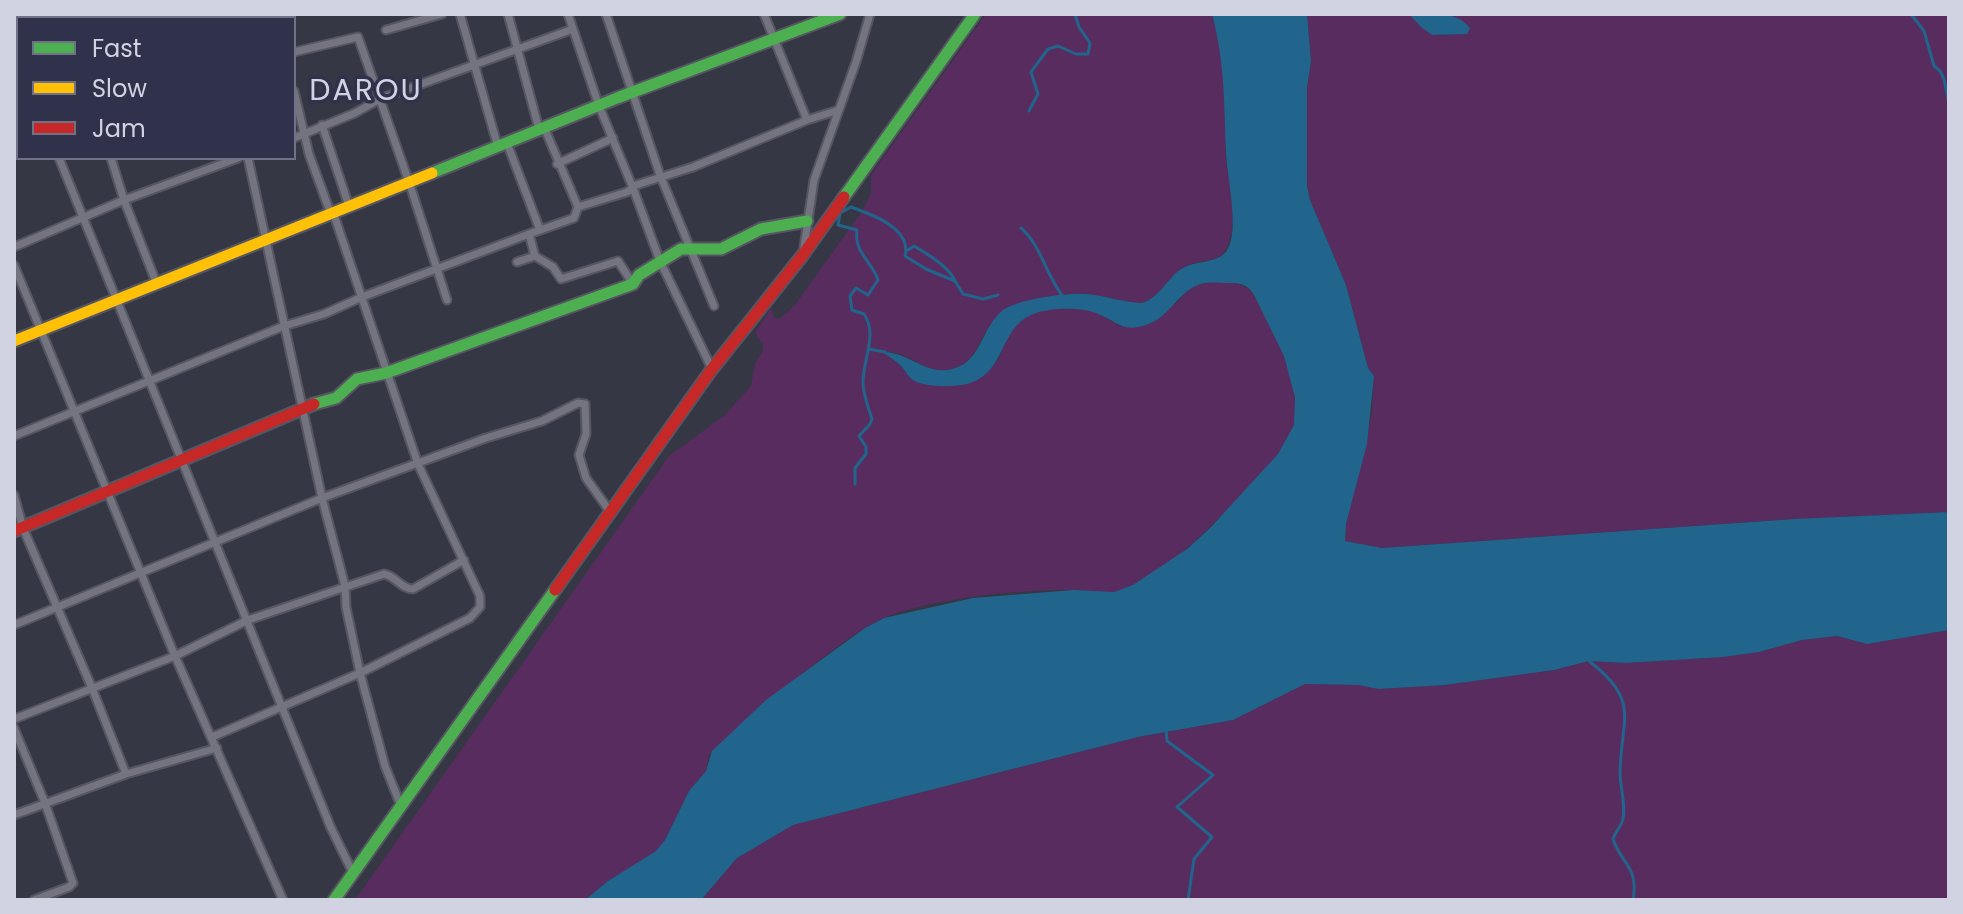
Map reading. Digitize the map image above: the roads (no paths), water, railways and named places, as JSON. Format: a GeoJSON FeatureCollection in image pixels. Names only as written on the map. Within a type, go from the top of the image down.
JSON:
{"type":"FeatureCollection","features":[{"type":"Feature","properties":{"kind":"street"},"geometry":{"type":"LineString","coordinates":[[386,30],[442,14]]}},
{"type":"Feature","properties":{"kind":"street"},"geometry":{"type":"LineString","coordinates":[[460,14],[502,145],[540,230]]}},
{"type":"Feature","properties":{"kind":"street"},"geometry":{"type":"LineString","coordinates":[[14,436],[284,326],[324,314],[574,218],[578,207],[541,128],[508,14]]}},
{"type":"Feature","properties":{"kind":"street"},"geometry":{"type":"LineString","coordinates":[[568,14],[599,106],[660,261],[712,369]]}},
{"type":"Feature","properties":{"kind":"street"},"geometry":{"type":"LineString","coordinates":[[606,14],[660,175],[714,306]]}},
{"type":"Feature","properties":{"kind":"street"},"geometry":{"type":"LineString","coordinates":[[764,14],[807,120]]}},
{"type":"Feature","properties":{"kind":"street"},"geometry":{"type":"LineString","coordinates":[[14,341],[541,128],[840,14]]}},
{"type":"Feature","properties":{"kind":"street"},"geometry":{"type":"LineString","coordinates":[[802,256],[814,180],[870,14]]}},
{"type":"Feature","properties":{"kind":"street"},"geometry":{"type":"LineString","coordinates":[[334,900],[712,369],[802,256],[975,14]]}},
{"type":"Feature","properties":{"kind":"street"},"geometry":{"type":"LineString","coordinates":[[296,137],[355,113],[380,99],[573,29]]}},
{"type":"Feature","properties":{"kind":"street"},"geometry":{"type":"LineString","coordinates":[[296,52],[358,37],[447,300]]}},
{"type":"Feature","properties":{"kind":"street"},"geometry":{"type":"LineString","coordinates":[[212,737],[360,673],[470,618],[480,607],[480,596],[418,464],[333,212],[319,182],[296,100]]}},
{"type":"Feature","properties":{"kind":"street"},"geometry":{"type":"LineString","coordinates":[[578,207],[660,175],[693,167],[839,110]]}},
{"type":"Feature","properties":{"kind":"street"},"geometry":{"type":"LineString","coordinates":[[322,125],[349,206]]}},
{"type":"Feature","properties":{"kind":"street"},"geometry":{"type":"LineString","coordinates":[[557,164],[613,138]]}},
{"type":"Feature","properties":{"kind":"street"},"geometry":{"type":"LineString","coordinates":[[60,160],[331,828],[353,873]]}},
{"type":"Feature","properties":{"kind":"street"},"geometry":{"type":"LineString","coordinates":[[112,160],[156,282]]}},
{"type":"Feature","properties":{"kind":"street"},"geometry":{"type":"LineString","coordinates":[[14,247],[124,200],[233,160]]}},
{"type":"Feature","properties":{"kind":"street"},"geometry":{"type":"LineString","coordinates":[[248,160],[322,498],[345,586],[346,607],[360,673],[385,766],[401,806]]}},
{"type":"Feature","properties":{"kind":"street"},"geometry":{"type":"LineString","coordinates":[[19,529],[182,462],[302,408],[336,398],[357,379],[386,373],[633,284],[639,275],[660,261],[689,247],[721,249],[761,229],[807,221]]}},
{"type":"Feature","properties":{"kind":"street"},"geometry":{"type":"LineString","coordinates":[[529,234],[535,256],[553,267],[561,279],[619,261],[633,284]]}},
{"type":"Feature","properties":{"kind":"street"},"geometry":{"type":"LineString","coordinates":[[517,262],[535,256]]}},
{"type":"Feature","properties":{"kind":"street"},"geometry":{"type":"LineString","coordinates":[[14,265],[175,656],[283,900]]}},
{"type":"Feature","properties":{"kind":"street"},"geometry":{"type":"LineString","coordinates":[[14,625],[322,498],[486,438],[542,421],[582,402],[586,409],[586,434],[579,455],[586,478],[611,513]]}},
{"type":"Feature","properties":{"kind":"street"},"geometry":{"type":"LineString","coordinates":[[14,495],[19,529],[58,606],[126,774]]}},
{"type":"Feature","properties":{"kind":"street"},"geometry":{"type":"LineString","coordinates":[[14,719],[175,656],[248,620],[384,574],[390,575],[404,588],[413,589],[464,560]]}},
{"type":"Feature","properties":{"kind":"street"},"geometry":{"type":"LineString","coordinates":[[14,728],[73,883],[34,900]]}},
{"type":"Feature","properties":{"kind":"street"},"geometry":{"type":"LineString","coordinates":[[14,815],[126,774],[217,748]]}},
{"type":"Feature","properties":{"kind":"water"},"geometry":{"type":"Polygon","coordinates":[[[1212,14],[1307,14],[1311,61],[1307,88],[1307,186],[1346,285],[1368,368],[1374,376],[1367,444],[1346,524],[1345,541],[1382,548],[1794,519],[1949,512],[1949,630],[1867,644],[1837,636],[1802,640],[1759,652],[1723,657],[1626,663],[1589,661],[1554,670],[1445,685],[1378,689],[1359,685],[1305,684],[1233,720],[1138,737],[793,825],[737,858],[701,900],[585,900],[608,881],[656,851],[665,840],[689,791],[706,771],[712,751],[766,700],[865,628],[884,618],[973,598],[1074,590],[1114,592],[1133,585],[1187,549],[1278,454],[1294,425],[1295,397],[1284,356],[1254,295],[1249,288],[1240,284],[1213,282],[1198,285],[1154,322],[1131,328],[1082,310],[1058,309],[1036,313],[1022,320],[1013,330],[983,377],[969,383],[940,386],[917,382],[882,352],[900,355],[934,369],[952,369],[970,359],[996,317],[1010,306],[1044,297],[1079,294],[1142,303],[1154,296],[1183,268],[1213,260],[1227,250],[1233,217],[1222,66],[1212,14]]]}},
{"type":"Feature","properties":{"kind":"water"},"geometry":{"type":"Polygon","coordinates":[[[1409,14],[1450,16],[1470,28],[1467,34],[1432,35],[1409,14]]]}},
{"type":"Feature","properties":{"kind":"waterway"},"geometry":{"type":"LineString","coordinates":[[1029,111],[1038,94],[1031,72],[1048,49],[1058,46],[1076,54],[1088,54],[1090,43],[1079,27],[1075,14]]}},
{"type":"Feature","properties":{"kind":"waterway"},"geometry":{"type":"LineString","coordinates":[[1911,14],[1924,31],[1934,66],[1944,79],[1949,104]]}},
{"type":"Feature","properties":{"kind":"waterway"},"geometry":{"type":"LineString","coordinates":[[855,484],[855,468],[866,454],[866,447],[859,436],[872,419],[863,382],[870,330],[864,314],[852,310],[850,296],[856,288],[868,295],[878,280],[860,251],[857,230],[838,225],[840,213],[851,207],[888,224],[902,238],[906,246],[905,256],[955,281],[963,294],[983,299],[998,295]]}},
{"type":"Feature","properties":{"kind":"waterway"},"geometry":{"type":"LineString","coordinates":[[1021,228],[1034,244],[1065,299]]}},
{"type":"Feature","properties":{"kind":"waterway"},"geometry":{"type":"LineString","coordinates":[[908,250],[914,246],[931,256],[955,281]]}},
{"type":"Feature","properties":{"kind":"waterway"},"geometry":{"type":"LineString","coordinates":[[869,349],[885,352]]}},
{"type":"Feature","properties":{"kind":"waterway"},"geometry":{"type":"LineString","coordinates":[[1589,661],[1605,675],[1622,700],[1624,724],[1620,773],[1624,805],[1621,824],[1613,839],[1634,880],[1633,900]]}},
{"type":"Feature","properties":{"kind":"waterway"},"geometry":{"type":"LineString","coordinates":[[1166,730],[1167,741],[1213,775],[1177,807],[1212,837],[1194,859],[1188,900]]}},
{"type":"Feature","properties":{"kind":"district","name":"DAROU"},"geometry":{"type":"Point","coordinates":[366,92]}}]}
